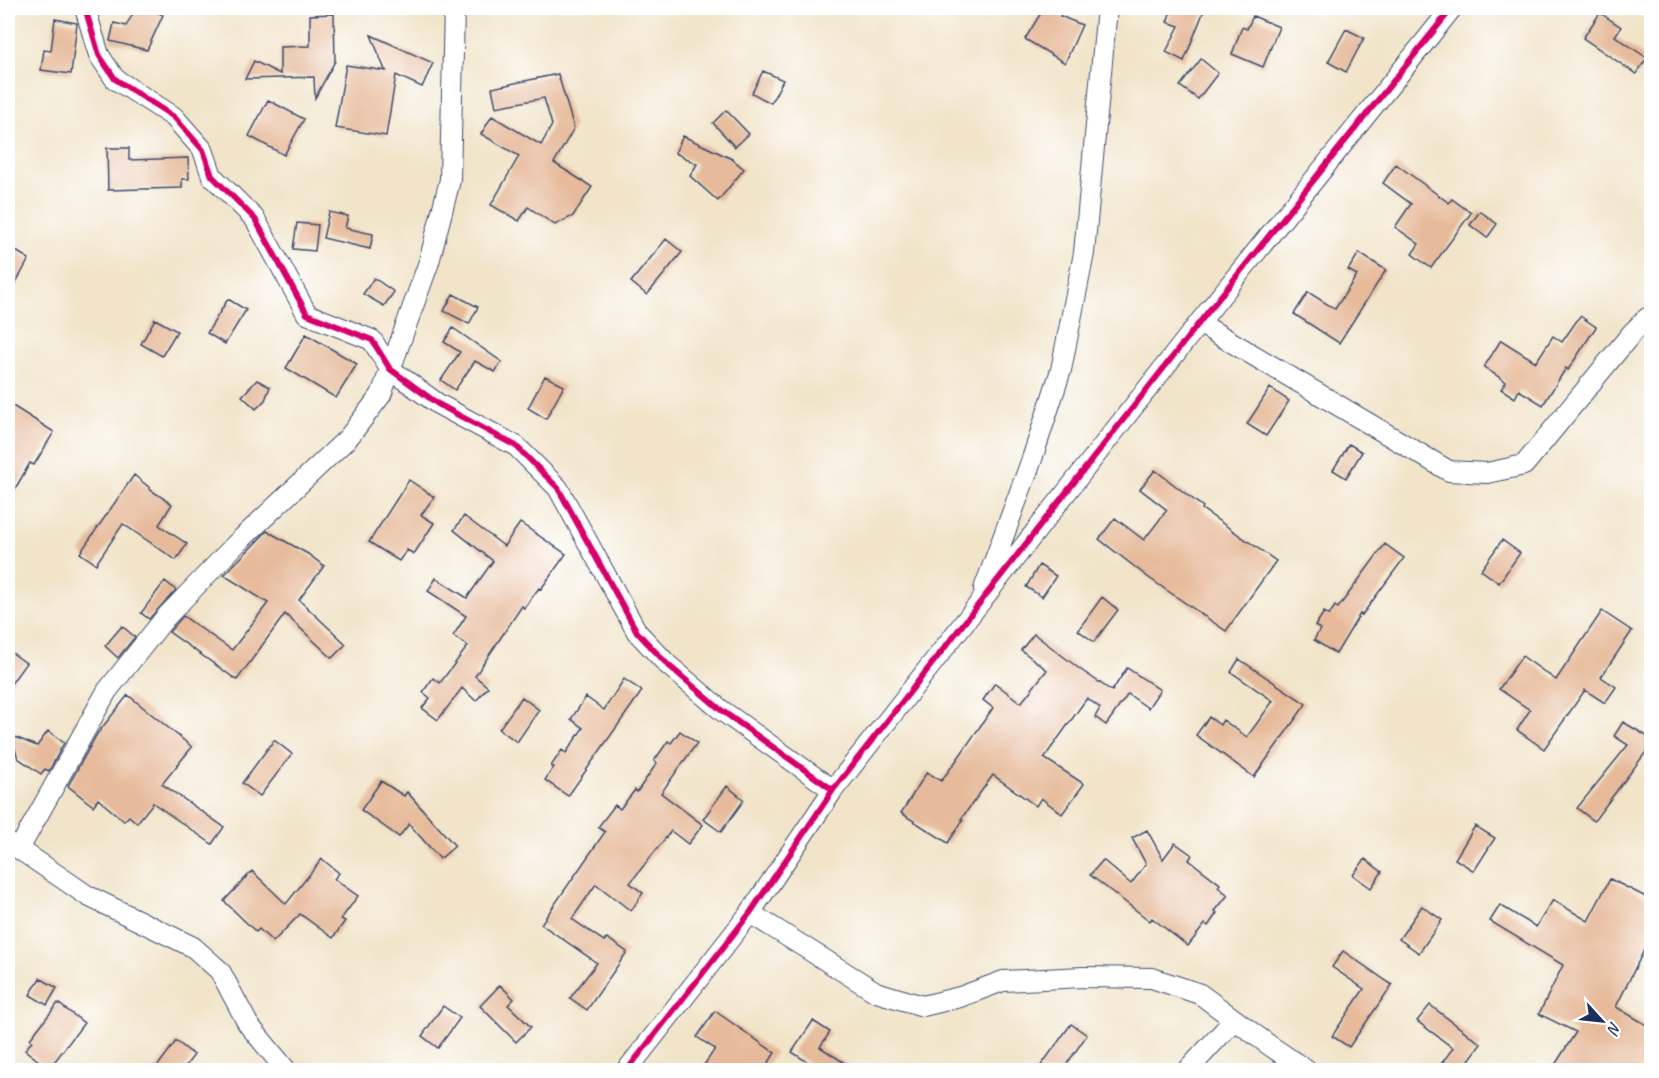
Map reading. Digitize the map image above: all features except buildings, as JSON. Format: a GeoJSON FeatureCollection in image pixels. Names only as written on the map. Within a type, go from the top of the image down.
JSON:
{"type":"FeatureCollection","features":[{"type":"Feature","properties":{"kind":"street"},"geometry":{"type":"LineString","coordinates":[[85,8],[99,55],[115,79],[174,117],[203,150],[212,176],[255,219],[307,314],[372,340],[390,369],[438,404],[516,446],[558,488],[637,632],[667,664],[721,710],[833,790]]}},
{"type":"Feature","properties":{"kind":"street"},"geometry":{"type":"LineString","coordinates":[[286,1071],[248,1024],[220,972],[193,948],[88,896],[13,846],[107,691],[172,610],[236,544],[348,438],[381,395],[429,262],[450,180],[454,8]]}},
{"type":"Feature","properties":{"kind":"street"},"geometry":{"type":"LineString","coordinates":[[978,606],[1032,459],[1061,370],[1084,253],[1107,8]]}},
{"type":"Feature","properties":{"kind":"street"},"geometry":{"type":"LineString","coordinates":[[627,1071],[750,913],[833,790],[1200,323],[1452,8]]}},
{"type":"Feature","properties":{"kind":"street"},"geometry":{"type":"LineString","coordinates":[[1200,323],[1449,471],[1487,473],[1524,465],[1632,333],[1647,318],[1652,317]]}},
{"type":"Feature","properties":{"kind":"street"},"geometry":{"type":"LineString","coordinates":[[750,913],[876,992],[922,1006],[960,997],[1003,981],[1083,977],[1152,978],[1200,994],[1306,1071]]}},
{"type":"Feature","properties":{"kind":"street"},"geometry":{"type":"LineString","coordinates":[[1188,1071],[1234,1020]]}},
{"type":"Feature","properties":{"kind":"cycle path"},"geometry":{"type":"LineString","coordinates":[[85,8],[99,55],[115,79],[174,117],[203,150],[212,176],[255,219],[307,314],[372,340],[390,369],[438,404],[516,446],[558,488],[637,632],[667,664],[721,710],[833,790]]}},
{"type":"Feature","properties":{"kind":"cycle path"},"geometry":{"type":"LineString","coordinates":[[627,1070],[750,913],[833,790],[1199,323],[1452,8]]}}]}
